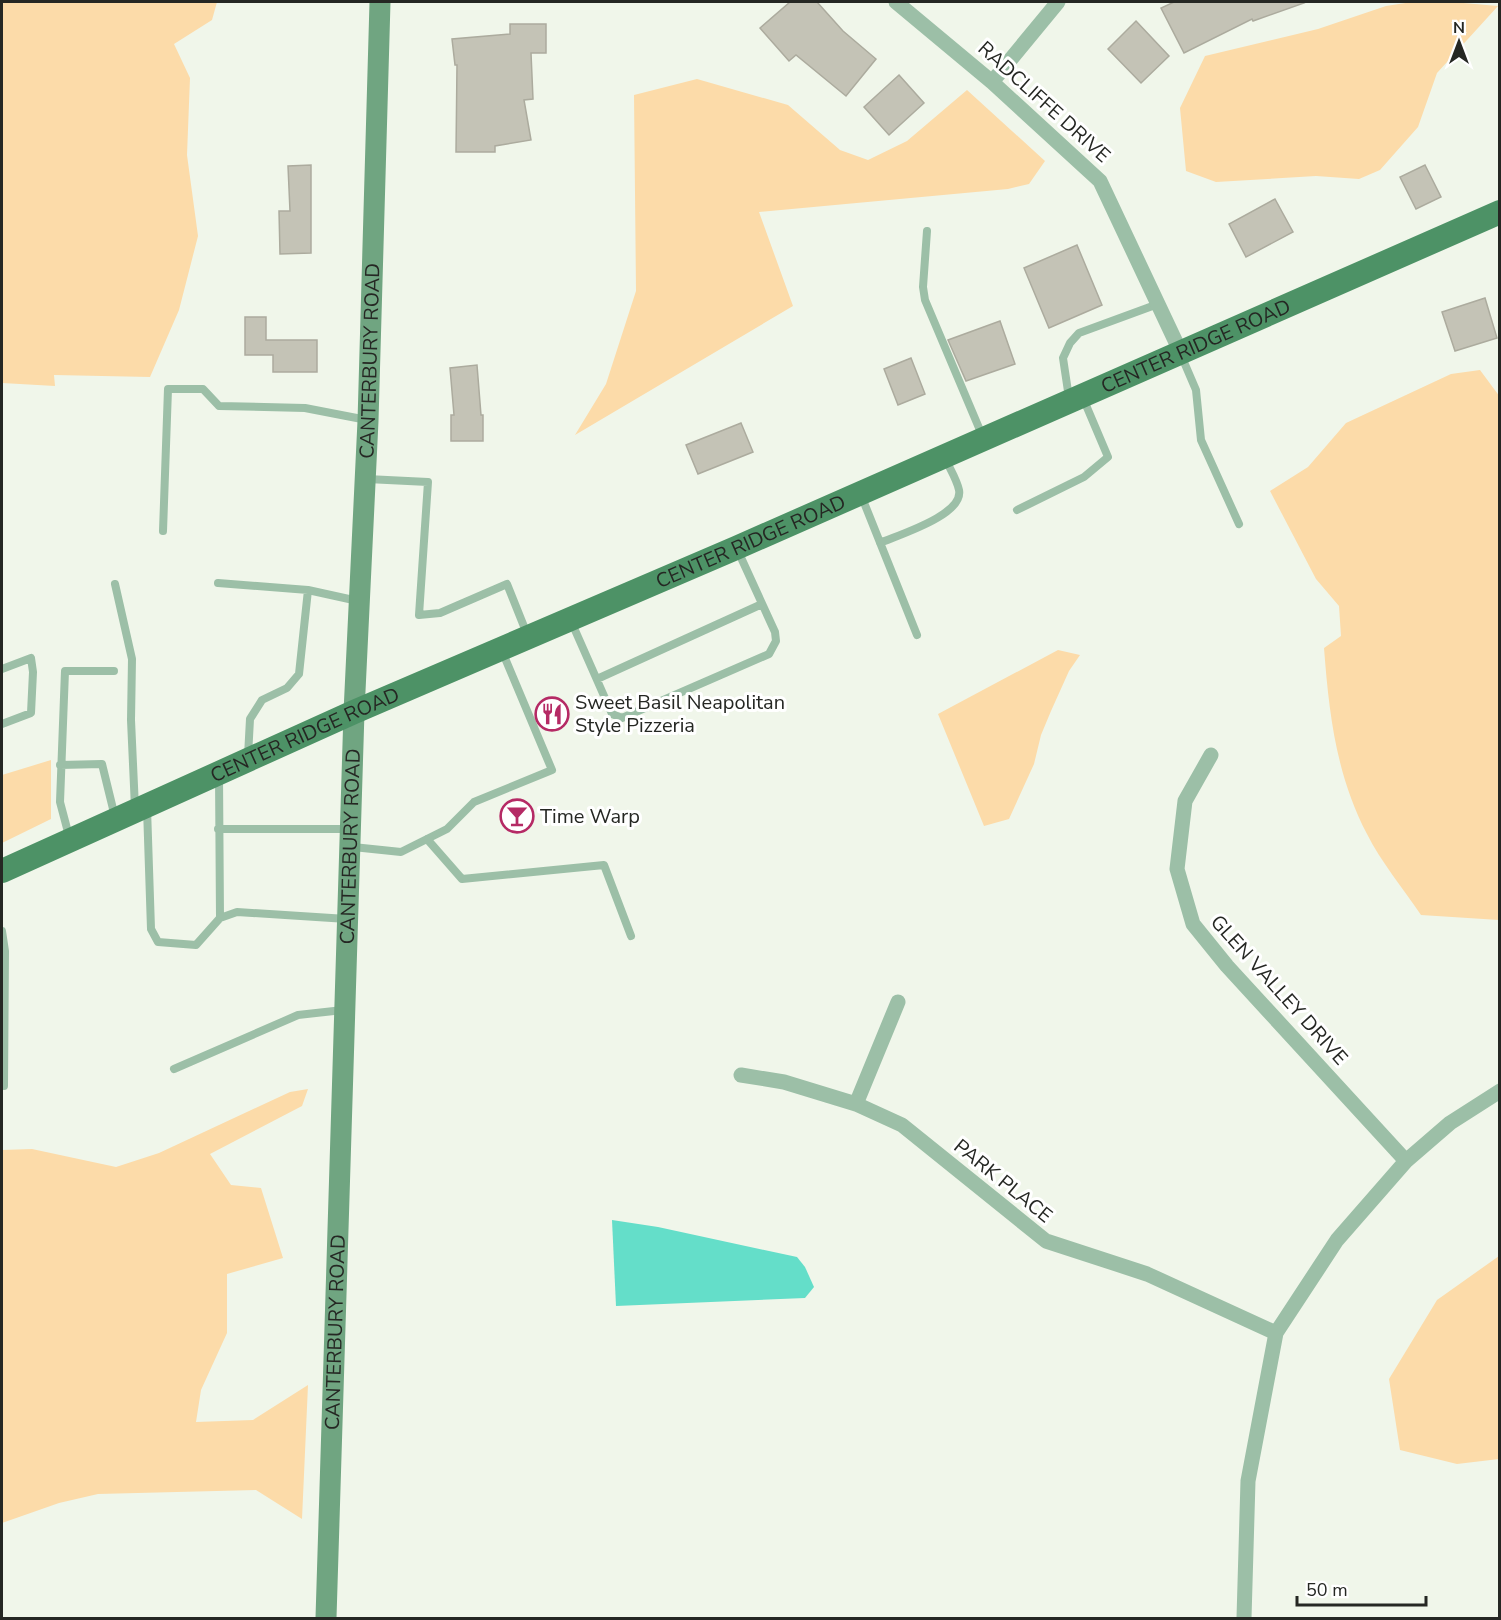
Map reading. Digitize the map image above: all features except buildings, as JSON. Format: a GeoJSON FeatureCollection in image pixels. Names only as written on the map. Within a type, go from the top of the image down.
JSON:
{"type":"FeatureCollection","features":[{"type":"Feature","properties":{"kind":"main road","name":"CENTER RIDGE ROAD"},"geometry":{"type":"LineString","coordinates":[[2,871],[354,712],[502,650],[1181,354],[1500,212]]}},
{"type":"Feature","properties":{"kind":"street","name":"CANTERBURY ROAD"},"geometry":{"type":"LineString","coordinates":[[326,1618],[354,712],[368,421],[380,2]]}},
{"type":"Feature","properties":{"kind":"street","name":"RADCLIFFE DRIVE"},"geometry":{"type":"LineString","coordinates":[[896,2],[992,82],[1100,181],[1181,354]]}},
{"type":"Feature","properties":{"kind":"street"},"geometry":{"type":"LineString","coordinates":[[992,82],[1058,2]]}},
{"type":"Feature","properties":{"kind":"street","name":"GLEN VALLEY DRIVE"},"geometry":{"type":"LineString","coordinates":[[1211,755],[1185,801],[1177,869],[1193,924],[1234,974],[1406,1161]]}},
{"type":"Feature","properties":{"kind":"street"},"geometry":{"type":"LineString","coordinates":[[856,1104],[898,1002]]}},
{"type":"Feature","properties":{"kind":"street","name":"PARK PLACE"},"geometry":{"type":"LineString","coordinates":[[741,1075],[784,1083],[856,1104],[902,1125],[1046,1241],[1147,1274],[1276,1333]]}},
{"type":"Feature","properties":{"kind":"street"},"geometry":{"type":"LineString","coordinates":[[1244,1618],[1248,1481],[1276,1333],[1337,1240],[1406,1161],[1450,1123],[1500,1091]]}},
{"type":"Feature","properties":{"kind":"lane"},"geometry":{"type":"LineString","coordinates":[[927,231],[923,287],[925,300],[983,440]]}},
{"type":"Feature","properties":{"kind":"lane"},"geometry":{"type":"LineString","coordinates":[[1017,510],[1084,477],[1108,457],[1076,399],[1063,358],[1075,338],[1079,333],[1158,304]]}},
{"type":"Feature","properties":{"kind":"lane"},"geometry":{"type":"LineString","coordinates":[[1181,354],[1196,390],[1201,440],[1239,525]]}},
{"type":"Feature","properties":{"kind":"lane"},"geometry":{"type":"LineString","coordinates":[[163,531],[168,389],[203,389],[219,406],[305,408],[368,421]]}},
{"type":"Feature","properties":{"kind":"lane"},"geometry":{"type":"LineString","coordinates":[[880,543],[938,518],[957,502],[960,492],[944,457]]}},
{"type":"Feature","properties":{"kind":"lane"},"geometry":{"type":"LineString","coordinates":[[365,479],[428,482],[419,615],[440,613],[507,584],[529,638]]}},
{"type":"Feature","properties":{"kind":"lane"},"geometry":{"type":"LineString","coordinates":[[861,493],[917,635]]}},
{"type":"Feature","properties":{"kind":"lane"},"geometry":{"type":"LineString","coordinates":[[571,620],[612,714],[622,718],[770,654],[776,641],[775,633],[736,548]]}},
{"type":"Feature","properties":{"kind":"lane"},"geometry":{"type":"LineString","coordinates":[[115,584],[132,659],[133,813],[150,929],[158,942],[196,945],[220,918],[237,912],[348,919]]}},
{"type":"Feature","properties":{"kind":"lane"},"geometry":{"type":"LineString","coordinates":[[218,584],[308,590],[359,601]]}},
{"type":"Feature","properties":{"kind":"lane"},"geometry":{"type":"LineString","coordinates":[[247,760],[250,719],[261,699],[287,688],[299,674],[308,590]]}},
{"type":"Feature","properties":{"kind":"lane"},"geometry":{"type":"LineString","coordinates":[[597,680],[762,604]]}},
{"type":"Feature","properties":{"kind":"lane"},"geometry":{"type":"LineString","coordinates":[[218,829],[350,838],[401,852],[447,829],[474,802],[552,770],[502,650]]}},
{"type":"Feature","properties":{"kind":"lane"},"geometry":{"type":"LineString","coordinates":[[2,669],[31,658],[33,672],[31,713],[2,724]]}},
{"type":"Feature","properties":{"kind":"lane"},"geometry":{"type":"LineString","coordinates":[[70,840],[60,802],[65,671],[114,671]]}},
{"type":"Feature","properties":{"kind":"lane"},"geometry":{"type":"LineString","coordinates":[[60,765],[102,764],[133,813]]}},
{"type":"Feature","properties":{"kind":"lane"},"geometry":{"type":"LineString","coordinates":[[219,774],[220,918]]}},
{"type":"Feature","properties":{"kind":"lane"},"geometry":{"type":"LineString","coordinates":[[428,839],[462,879],[604,864],[631,936]]}},
{"type":"Feature","properties":{"kind":"lane"},"geometry":{"type":"LineString","coordinates":[[2,931],[6,951],[4,1086]]}},
{"type":"Feature","properties":{"kind":"lane"},"geometry":{"type":"LineString","coordinates":[[174,1069],[297,1016],[345,1010]]}},
{"type":"Feature","properties":{"kind":"shaded area"},"geometry":{"type":"Polygon","coordinates":[[[2,2],[217,2],[212,20],[174,44],[190,78],[187,155],[198,236],[179,310],[150,377],[54,375],[55,386],[2,383],[2,2]]]}},
{"type":"Feature","properties":{"kind":"shaded area"},"geometry":{"type":"Polygon","coordinates":[[[1412,2],[1452,2],[1498,6],[1437,73],[1418,127],[1380,170],[1359,179],[1316,176],[1216,182],[1186,171],[1180,108],[1205,56],[1318,29],[1386,6],[1412,2]]]}},
{"type":"Feature","properties":{"kind":"shaded area"},"geometry":{"type":"Polygon","coordinates":[[[697,79],[788,105],[840,150],[868,160],[907,141],[967,90],[1045,161],[1029,184],[1008,189],[759,212],[793,306],[575,435],[606,384],[636,291],[634,95],[697,79]]]}},
{"type":"Feature","properties":{"kind":"shaded area"},"geometry":{"type":"Polygon","coordinates":[[[1480,370],[1500,397],[1499,920],[1421,915],[1385,865],[1367,834],[1356,812],[1341,766],[1328,696],[1324,648],[1341,636],[1339,606],[1316,579],[1270,491],[1308,467],[1346,423],[1451,374],[1480,370]]]}},
{"type":"Feature","properties":{"kind":"shaded area"},"geometry":{"type":"Polygon","coordinates":[[[1058,650],[1080,655],[1069,671],[1051,711],[1041,735],[1034,764],[1009,819],[984,826],[938,714],[1058,650]]]}},
{"type":"Feature","properties":{"kind":"shaded area"},"geometry":{"type":"Polygon","coordinates":[[[51,760],[51,819],[2,843],[2,775],[51,760]]]}},
{"type":"Feature","properties":{"kind":"shaded area"},"geometry":{"type":"Polygon","coordinates":[[[308,1089],[302,1106],[210,1154],[231,1185],[261,1188],[283,1258],[227,1274],[227,1333],[201,1390],[196,1422],[253,1420],[308,1385],[302,1519],[256,1490],[98,1494],[59,1503],[2,1523],[2,1150],[32,1149],[116,1167],[159,1153],[290,1092],[308,1089]]]}},
{"type":"Feature","properties":{"kind":"shaded area"},"geometry":{"type":"Polygon","coordinates":[[[1499,1256],[1499,1459],[1457,1464],[1400,1450],[1389,1379],[1437,1300],[1499,1256]]]}},
{"type":"Feature","properties":{"kind":"water"},"geometry":{"type":"Polygon","coordinates":[[[612,1220],[658,1227],[797,1257],[805,1267],[814,1287],[805,1298],[616,1306],[612,1220]]]}},
{"type":"Feature","properties":{"kind":"place","name":"Sweet Basil Neapolitan Style Pizzeria"},"geometry":{"type":"Point","coordinates":[552,714]}},
{"type":"Feature","properties":{"kind":"place","name":"Time Warp"},"geometry":{"type":"Point","coordinates":[517,816]}}]}
